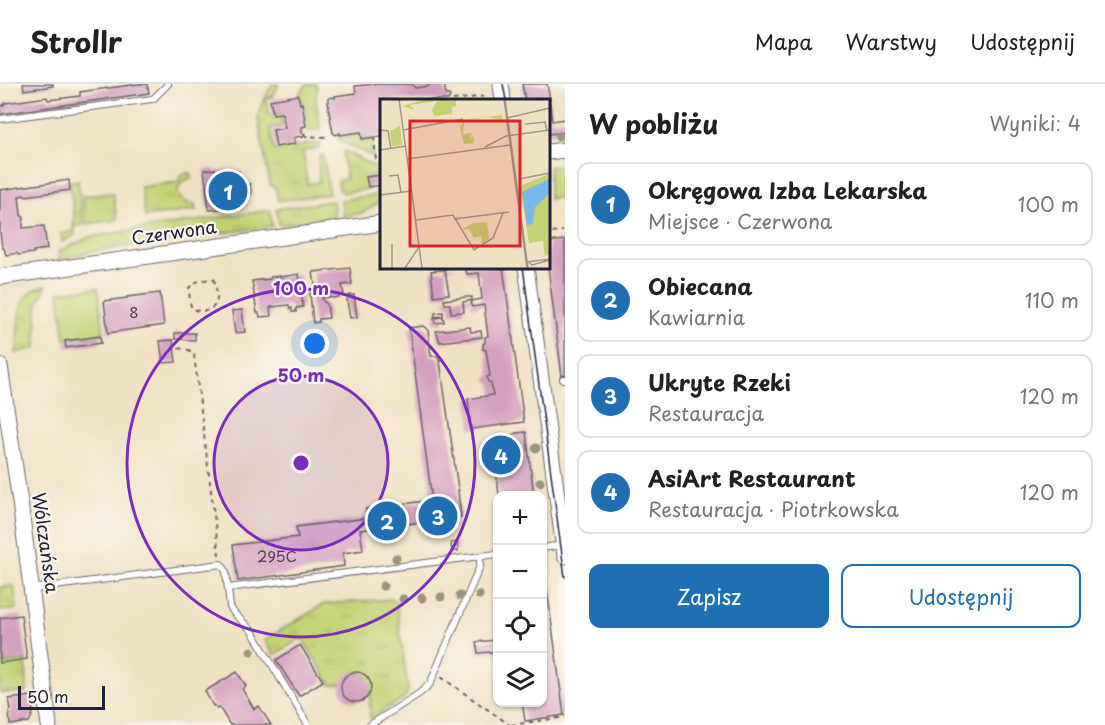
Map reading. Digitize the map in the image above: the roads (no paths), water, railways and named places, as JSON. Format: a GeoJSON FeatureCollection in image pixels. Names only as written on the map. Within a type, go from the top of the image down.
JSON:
{"type":"FeatureCollection","features":[{"type":"Feature","properties":{"kind":"street"},"geometry":{"type":"LineString","coordinates":[[501,84],[503,99]]}},
{"type":"Feature","properties":{"kind":"street"},"geometry":{"type":"LineString","coordinates":[[550,152],[565,150]]}},
{"type":"Feature","properties":{"kind":"street","name":"Czerwona"},"geometry":{"type":"LineString","coordinates":[[353,227],[380,217]]}},
{"type":"Feature","properties":{"kind":"street","name":"Czerwona"},"geometry":{"type":"LineString","coordinates":[[0,277],[380,223]]}},
{"type":"Feature","properties":{"kind":"street"},"geometry":{"type":"LineString","coordinates":[[526,268],[564,550]]}},
{"type":"Feature","properties":{"kind":"street","name":"Wólczańska"},"geometry":{"type":"LineString","coordinates":[[0,366],[5,441],[31,589],[49,725]]}},
{"type":"Feature","properties":{"kind":"lane"},"geometry":{"type":"LineString","coordinates":[[0,119],[152,99],[168,84]]}},
{"type":"Feature","properties":{"kind":"lane"},"geometry":{"type":"LineString","coordinates":[[547,548],[564,550]]}},
{"type":"Feature","properties":{"kind":"lane"},"geometry":{"type":"LineString","coordinates":[[228,588],[493,555]]}},
{"type":"Feature","properties":{"kind":"lane"},"geometry":{"type":"LineString","coordinates":[[370,725],[430,684],[480,566],[480,556]]}},
{"type":"Feature","properties":{"kind":"lane"},"geometry":{"type":"LineString","coordinates":[[31,589],[220,564],[226,572],[230,607],[252,631],[308,725]]}},
{"type":"Feature","properties":{"kind":"tram line"},"geometry":{"type":"LineString","coordinates":[[503,84],[506,99]]}},
{"type":"Feature","properties":{"kind":"tram line"},"geometry":{"type":"LineString","coordinates":[[523,268],[565,577]]}},
{"type":"Feature","properties":{"kind":"place","name":"Okręgowa Izba Lekarska"},"geometry":{"type":"Point","coordinates":[228,191]}},
{"type":"Feature","properties":{"kind":"place","name":"AsiArt Restaurant"},"geometry":{"type":"Point","coordinates":[501,455]}},
{"type":"Feature","properties":{"kind":"place","name":"Ukryte Rzeki"},"geometry":{"type":"Point","coordinates":[438,516]}},
{"type":"Feature","properties":{"kind":"place","name":"Obiecana"},"geometry":{"type":"Point","coordinates":[387,521]}}]}
